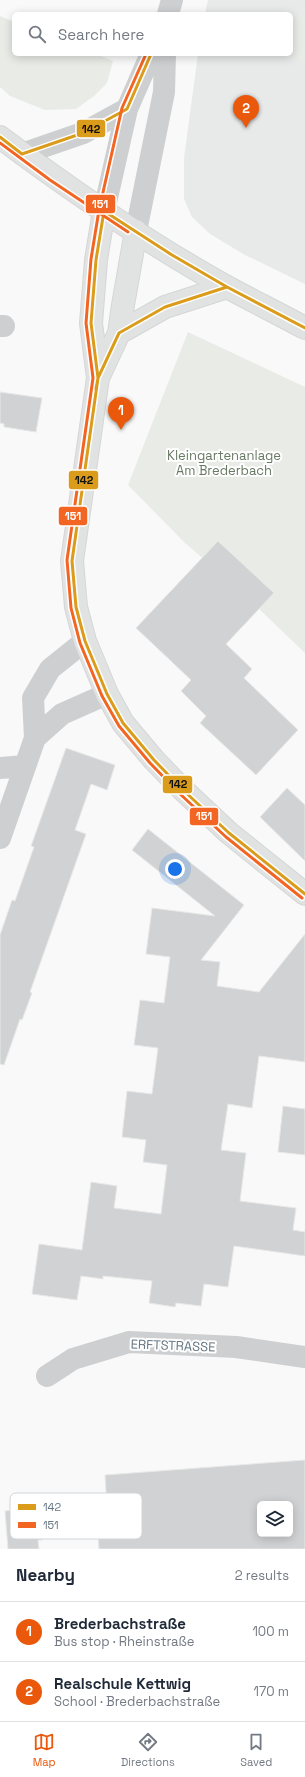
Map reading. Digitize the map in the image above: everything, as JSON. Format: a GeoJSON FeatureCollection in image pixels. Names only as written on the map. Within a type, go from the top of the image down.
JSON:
{"type":"FeatureCollection","features":[{"type":"Feature","properties":{"kind":"street"},"geometry":{"type":"LineString","coordinates":[[169,12],[172,0]]}},
{"type":"Feature","properties":{"kind":"street"},"geometry":{"type":"LineString","coordinates":[[150,56],[127,108],[104,210],[96,260],[91,323],[98,378],[72,561],[76,606],[85,641],[107,694],[124,722],[154,760],[182,789],[229,833],[305,894]]}},
{"type":"Feature","properties":{"kind":"street"},"geometry":{"type":"LineString","coordinates":[[98,378],[119,333],[136,231],[164,92],[165,56]]}},
{"type":"Feature","properties":{"kind":"street"},"geometry":{"type":"LineString","coordinates":[[22,154],[82,133],[127,108]]}},
{"type":"Feature","properties":{"kind":"street"},"geometry":{"type":"LineString","coordinates":[[0,137],[22,154],[136,231],[227,287],[305,328]]}},
{"type":"Feature","properties":{"kind":"street"},"geometry":{"type":"LineString","coordinates":[[119,333],[165,307],[227,287]]}},
{"type":"Feature","properties":{"kind":"street"},"geometry":{"type":"LineString","coordinates":[[36,738],[33,698],[50,669],[85,641]]}},
{"type":"Feature","properties":{"kind":"street"},"geometry":{"type":"LineString","coordinates":[[0,838],[24,766],[36,738],[62,714],[107,694]]}},
{"type":"Feature","properties":{"kind":"street"},"geometry":{"type":"LineString","coordinates":[[0,768],[24,766]]}},
{"type":"Feature","properties":{"kind":"street","name":"ERFTSTRASSE"},"geometry":{"type":"LineString","coordinates":[[47,1376],[73,1359],[129,1342],[236,1347],[305,1357]]}},
{"type":"Feature","properties":{"kind":"shaded area"},"geometry":{"type":"Polygon","coordinates":[[[208,0],[305,0],[305,284],[245,255],[210,234],[192,217],[184,199],[184,158],[198,56],[293,56],[293,12],[205,12],[208,0]]]}},
{"type":"Feature","properties":{"kind":"green space"},"geometry":{"type":"Polygon","coordinates":[[[305,7],[305,64],[293,55],[293,23],[305,7]]]}},
{"type":"Feature","properties":{"kind":"green space"},"geometry":{"type":"Polygon","coordinates":[[[0,16],[12,21],[12,56],[101,56],[113,61],[107,83],[94,96],[76,109],[45,110],[10,96],[0,87],[0,16]]]}},
{"type":"Feature","properties":{"kind":"green space","name":"Kleingartenanlage Am Brederbach"},"geometry":{"type":"Polygon","coordinates":[[[188,332],[305,387],[305,653],[235,586],[185,543],[128,485],[188,332]]]}},
{"type":"Feature","properties":{"kind":"building"},"geometry":{"type":"Polygon","coordinates":[[[0,392],[42,398],[36,432],[4,427],[4,424],[0,423],[0,392]]]}},
{"type":"Feature","properties":{"kind":"building"},"geometry":{"type":"Polygon","coordinates":[[[218,541],[274,593],[226,644],[252,669],[244,678],[298,730],[256,775],[200,723],[206,716],[181,691],[191,680],[136,628],[218,541]]]}},
{"type":"Feature","properties":{"kind":"building"},"geometry":{"type":"Polygon","coordinates":[[[66,748],[115,765],[107,790],[91,784],[75,830],[86,834],[30,992],[32,993],[22,1020],[20,1019],[4,1065],[0,1064],[0,935],[12,900],[15,901],[34,847],[31,846],[66,748]]]}},
{"type":"Feature","properties":{"kind":"building"},"geometry":{"type":"Polygon","coordinates":[[[287,788],[305,805],[305,861],[260,817],[287,788]]]}},
{"type":"Feature","properties":{"kind":"building"},"geometry":{"type":"Polygon","coordinates":[[[148,829],[244,905],[201,960],[220,962],[217,986],[259,992],[305,934],[305,1062],[259,1056],[252,1108],[228,1104],[221,1150],[246,1153],[240,1201],[296,1208],[293,1230],[305,1232],[305,1256],[234,1246],[228,1287],[204,1284],[201,1306],[176,1303],[175,1307],[149,1303],[152,1281],[103,1276],[103,1279],[81,1276],[77,1300],[32,1294],[39,1244],[82,1250],[91,1182],[117,1186],[114,1208],[161,1214],[167,1165],[143,1162],[146,1140],[122,1137],[127,1091],[152,1094],[158,1048],[134,1045],[140,1000],[164,1003],[170,957],[146,954],[152,908],[215,916],[132,850],[148,829]]]}},
{"type":"Feature","properties":{"kind":"building"},"geometry":{"type":"Polygon","coordinates":[[[283,1106],[305,1109],[305,1155],[278,1152],[283,1106]]]}},
{"type":"Feature","properties":{"kind":"building"},"geometry":{"type":"Polygon","coordinates":[[[305,1460],[305,1549],[99,1549],[98,1539],[142,1539],[142,1493],[106,1493],[105,1475],[305,1460]]]}},
{"type":"Feature","properties":{"kind":"building"},"geometry":{"type":"Polygon","coordinates":[[[5,1511],[10,1511],[10,1539],[42,1539],[38,1540],[39,1549],[8,1549],[5,1511]]]}},
{"type":"Feature","properties":{"kind":"transit line","name":"151"},"geometry":{"type":"LineString","coordinates":[[145,56],[122,108],[99,210],[91,259],[86,323],[93,378],[67,560],[71,608],[80,643],[102,696],[119,726],[150,763],[179,793],[226,837],[302,898]]}},
{"type":"Feature","properties":{"kind":"transit line","name":"142"},"geometry":{"type":"LineString","coordinates":[[0,137],[22,154],[83,133],[127,109],[150,56]]}},
{"type":"Feature","properties":{"kind":"transit line","name":"151"},"geometry":{"type":"LineString","coordinates":[[0,143],[50,180],[128,232]]}},
{"type":"Feature","properties":{"kind":"transit line","name":"142"},"geometry":{"type":"LineString","coordinates":[[305,328],[227,287],[172,255],[104,211],[96,260],[91,323],[98,378],[72,561],[76,607],[85,641],[107,694],[123,723],[154,760],[182,789],[229,833],[305,894]]}},
{"type":"Feature","properties":{"kind":"transit line","name":"142"},"geometry":{"type":"LineString","coordinates":[[96,389],[98,378],[119,333],[165,307],[227,287]]}},
{"type":"Feature","properties":{"kind":"place","name":"Realschule Kettwig"},"geometry":{"type":"Point","coordinates":[246,128]}},
{"type":"Feature","properties":{"kind":"place","name":"Brederbachstraße"},"geometry":{"type":"Point","coordinates":[121,430]}}]}
